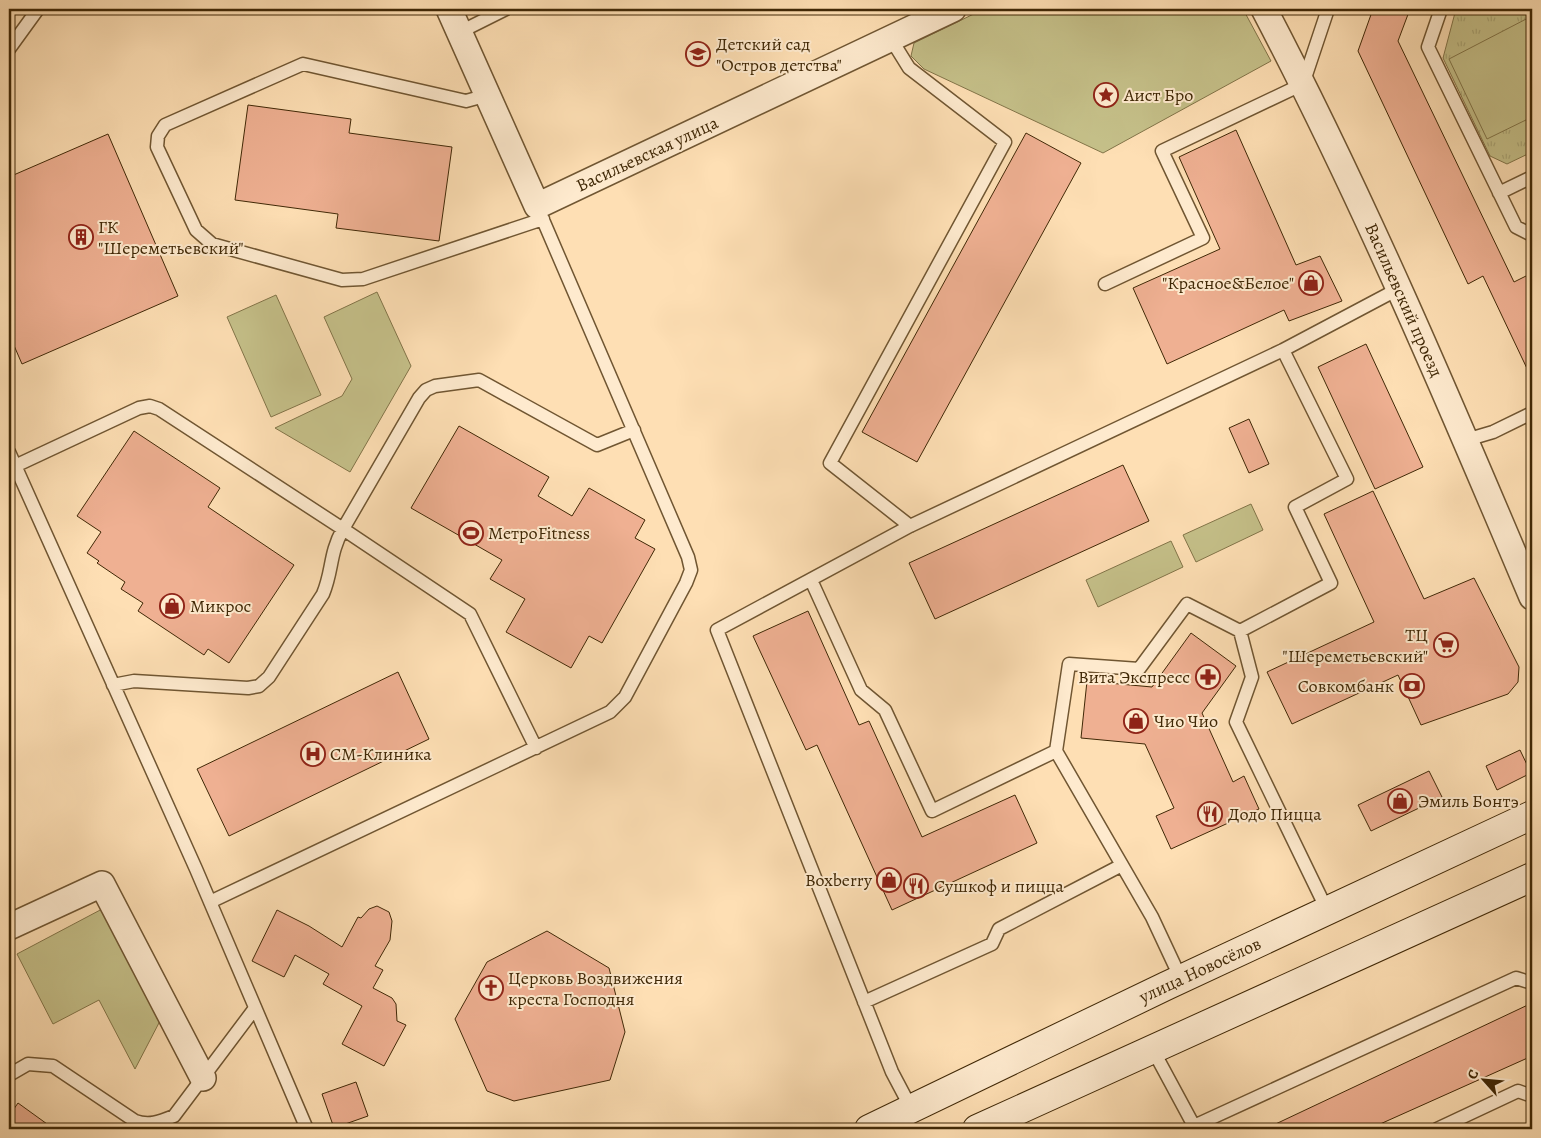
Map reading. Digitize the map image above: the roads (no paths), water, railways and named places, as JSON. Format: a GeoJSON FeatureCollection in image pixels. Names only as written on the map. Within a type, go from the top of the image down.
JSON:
{"type":"FeatureCollection","features":[{"type":"Feature","properties":{"kind":"main road","name":"улица Новосёлов"},"geometry":{"type":"LineString","coordinates":[[869,1129],[1181,979],[1532,815]]}},
{"type":"Feature","properties":{"kind":"main road"},"geometry":{"type":"LineString","coordinates":[[976,1129],[1532,876]]}},
{"type":"Feature","properties":{"kind":"street"},"geometry":{"type":"LineString","coordinates":[[449,9],[540,212]]}},
{"type":"Feature","properties":{"kind":"street","name":"Васильевская улица"},"geometry":{"type":"LineString","coordinates":[[540,212],[953,9]]}},
{"type":"Feature","properties":{"kind":"street","name":"Васильевский проезд"},"geometry":{"type":"LineString","coordinates":[[1264,9],[1303,84],[1400,288],[1532,597]]}},
{"type":"Feature","properties":{"kind":"street"},"geometry":{"type":"LineString","coordinates":[[9,927],[102,884],[203,1078]]}},
{"type":"Feature","properties":{"kind":"lane"},"geometry":{"type":"LineString","coordinates":[[9,49],[38,9]]}},
{"type":"Feature","properties":{"kind":"lane"},"geometry":{"type":"LineString","coordinates":[[460,32],[506,9]]}},
{"type":"Feature","properties":{"kind":"lane"},"geometry":{"type":"LineString","coordinates":[[1105,284],[1203,238],[1162,151],[1303,84],[1328,9]]}},
{"type":"Feature","properties":{"kind":"lane"},"geometry":{"type":"LineString","coordinates":[[1441,9],[1428,47],[1516,227],[1532,235]]}},
{"type":"Feature","properties":{"kind":"lane"},"geometry":{"type":"LineString","coordinates":[[891,39],[909,68],[1005,142],[830,464],[910,526]]}},
{"type":"Feature","properties":{"kind":"lane"},"geometry":{"type":"LineString","coordinates":[[210,902],[536,748],[619,706],[640,671],[692,570],[540,212],[363,279],[342,280],[212,244],[203,238],[196,230],[157,147],[158,136],[165,125],[303,64],[466,101],[488,95]]}},
{"type":"Feature","properties":{"kind":"lane"},"geometry":{"type":"LineString","coordinates":[[1499,193],[1532,177]]}},
{"type":"Feature","properties":{"kind":"lane"},"geometry":{"type":"LineString","coordinates":[[911,1108],[892,1072],[717,630],[910,526],[1283,350],[1400,288]]}},
{"type":"Feature","properties":{"kind":"lane"},"geometry":{"type":"LineString","coordinates":[[1240,631],[1331,583],[1295,506],[1347,479],[1283,350]]}},
{"type":"Feature","properties":{"kind":"lane"},"geometry":{"type":"LineString","coordinates":[[113,685],[134,681],[248,688],[259,686],[270,677],[323,594],[328,581],[332,550],[419,398],[426,390],[435,386],[479,380],[597,445],[634,430]]}},
{"type":"Feature","properties":{"kind":"lane"},"geometry":{"type":"LineString","coordinates":[[15,466],[140,408],[150,406],[159,409],[470,614],[536,748]]}},
{"type":"Feature","properties":{"kind":"lane"},"geometry":{"type":"LineString","coordinates":[[1466,440],[1493,432],[1532,413]]}},
{"type":"Feature","properties":{"kind":"lane"},"geometry":{"type":"LineString","coordinates":[[9,452],[210,902],[308,1129]]}},
{"type":"Feature","properties":{"kind":"lane"},"geometry":{"type":"LineString","coordinates":[[811,580],[861,690],[885,710],[932,811],[1056,751]]}},
{"type":"Feature","properties":{"kind":"lane"},"geometry":{"type":"LineString","coordinates":[[1181,979],[1152,917],[1056,751],[1069,664],[1139,669],[1187,604],[1240,631],[1252,677],[1236,722],[1327,910]]}},
{"type":"Feature","properties":{"kind":"lane"},"geometry":{"type":"LineString","coordinates":[[864,1002],[992,944],[999,929],[1122,865]]}},
{"type":"Feature","properties":{"kind":"lane"},"geometry":{"type":"LineString","coordinates":[[1153,1050],[1194,1128],[1516,978],[1532,983]]}},
{"type":"Feature","properties":{"kind":"lane"},"geometry":{"type":"LineString","coordinates":[[9,1075],[28,1064],[53,1066],[135,1121],[146,1125],[174,1116],[255,1008]]}},
{"type":"Feature","properties":{"kind":"lane"},"geometry":{"type":"LineString","coordinates":[[1438,1129],[1518,1091],[1532,1096]]}},
{"type":"Feature","properties":{"kind":"place","name":"Детский сад \"Остров детства\""},"geometry":{"type":"Point","coordinates":[698,54]}},
{"type":"Feature","properties":{"kind":"place","name":"Аист Бро"},"geometry":{"type":"Point","coordinates":[1106,95]}},
{"type":"Feature","properties":{"kind":"place","name":"ГК \"Шереметьевский\""},"geometry":{"type":"Point","coordinates":[81,237]}},
{"type":"Feature","properties":{"kind":"place","name":"\"Красное&Белое\""},"geometry":{"type":"Point","coordinates":[1311,283]}},
{"type":"Feature","properties":{"kind":"place","name":"МетроFitness"},"geometry":{"type":"Point","coordinates":[471,533]}},
{"type":"Feature","properties":{"kind":"place","name":"Микрос"},"geometry":{"type":"Point","coordinates":[172,606]}},
{"type":"Feature","properties":{"kind":"place","name":"ТЦ \"Шереметьевский\""},"geometry":{"type":"Point","coordinates":[1446,645]}},
{"type":"Feature","properties":{"kind":"place","name":"Вита Экспресс"},"geometry":{"type":"Point","coordinates":[1208,677]}},
{"type":"Feature","properties":{"kind":"place","name":"Совкомбанк"},"geometry":{"type":"Point","coordinates":[1412,686]}},
{"type":"Feature","properties":{"kind":"place","name":"Чио Чио"},"geometry":{"type":"Point","coordinates":[1136,721]}},
{"type":"Feature","properties":{"kind":"place","name":"СМ-Клиника"},"geometry":{"type":"Point","coordinates":[313,754]}},
{"type":"Feature","properties":{"kind":"place","name":"Эмиль Бонтэ"},"geometry":{"type":"Point","coordinates":[1400,801]}},
{"type":"Feature","properties":{"kind":"place","name":"Додо Пицца"},"geometry":{"type":"Point","coordinates":[1210,814]}},
{"type":"Feature","properties":{"kind":"place","name":"Boxberry"},"geometry":{"type":"Point","coordinates":[889,880]}},
{"type":"Feature","properties":{"kind":"place","name":"Сушкоф и пицца"},"geometry":{"type":"Point","coordinates":[916,886]}},
{"type":"Feature","properties":{"kind":"place","name":"Церковь Воздвижения креста Господня"},"geometry":{"type":"Point","coordinates":[491,988]}}]}
